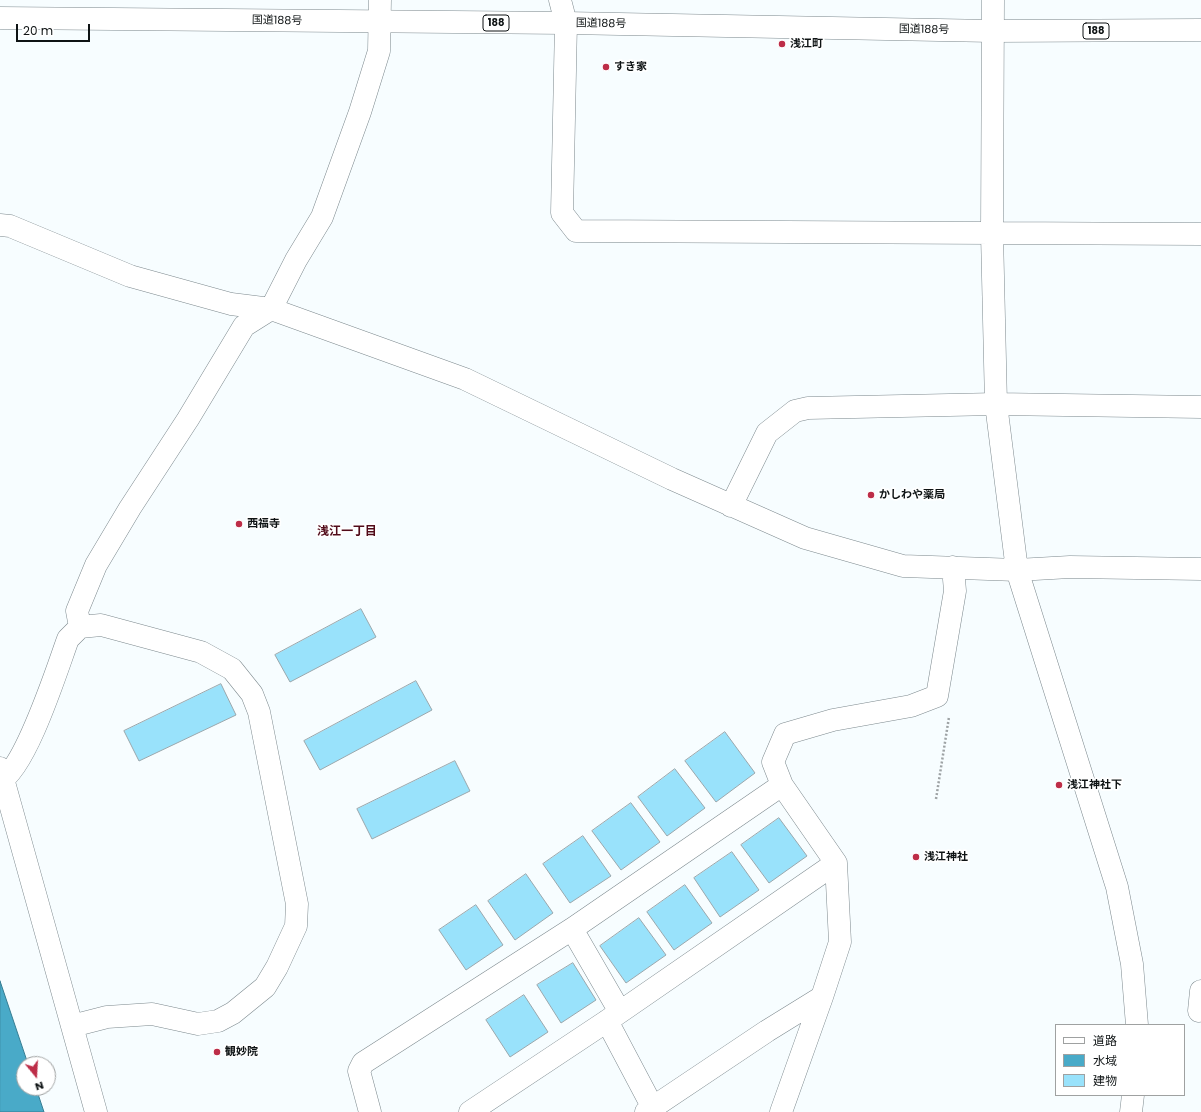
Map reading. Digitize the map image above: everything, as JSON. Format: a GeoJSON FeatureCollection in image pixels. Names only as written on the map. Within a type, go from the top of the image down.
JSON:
{"type":"FeatureCollection","features":[{"type":"Feature","properties":{"kind":"main road"},"geometry":{"type":"LineString","coordinates":[[80,627],[77,611],[96,566],[130,508],[188,419],[244,326],[270,309],[296,260],[322,217],[360,112],[379,51],[381,22],[380,0]]}},
{"type":"Feature","properties":{"kind":"main road"},"geometry":{"type":"LineString","coordinates":[[560,0],[566,23],[562,213],[576,231],[1201,234]]}},
{"type":"Feature","properties":{"kind":"main road"},"geometry":{"type":"LineString","coordinates":[[993,0],[992,234],[996,404],[1017,570],[1117,887],[1132,964],[1137,1024]]}},
{"type":"Feature","properties":{"kind":"main road","name":"国道188号"},"geometry":{"type":"LineString","coordinates":[[0,18],[566,23],[992,31],[1201,30]]}},
{"type":"Feature","properties":{"kind":"main road"},"geometry":{"type":"LineString","coordinates":[[0,225],[10,226],[130,276],[231,304],[270,309],[465,379],[731,506],[805,538],[903,566],[1017,570],[1070,567],[1201,568]]}},
{"type":"Feature","properties":{"kind":"main road"},"geometry":{"type":"LineString","coordinates":[[731,506],[767,433],[795,412],[808,408],[996,404],[1201,407]]}},
{"type":"Feature","properties":{"kind":"main road"},"geometry":{"type":"LineString","coordinates":[[781,1112],[840,942],[836,863],[782,784],[773,762],[785,734],[833,720],[911,706],[937,696],[955,591],[954,567]]}},
{"type":"Feature","properties":{"kind":"main road"},"geometry":{"type":"LineString","coordinates":[[72,1026],[107,1017],[152,1014],[198,1024],[218,1021],[233,1013],[265,987],[277,967],[296,926],[297,904],[259,712],[252,694],[232,669],[193,650],[101,625],[80,627],[68,638],[30,737],[19,761],[1,776],[96,1112]]}},
{"type":"Feature","properties":{"kind":"main road"},"geometry":{"type":"LineString","coordinates":[[370,1112],[359,1072],[363,1063],[572,929],[782,784]]}},
{"type":"Feature","properties":{"kind":"main road"},"geometry":{"type":"LineString","coordinates":[[470,1112],[614,1016],[836,863]]}},
{"type":"Feature","properties":{"kind":"main road"},"geometry":{"type":"LineString","coordinates":[[572,929],[614,1016],[649,1110],[767,1031],[822,997]]}},
{"type":"Feature","properties":{"kind":"main road"},"geometry":{"type":"LineString","coordinates":[[1131,1112],[1133,1096]]}},
{"type":"Feature","properties":{"kind":"water"},"geometry":{"type":"Polygon","coordinates":[[[0,981],[25,1056],[16,1056],[16,1096],[39,1096],[44,1112],[0,1112],[0,981]]]}},
{"type":"Feature","properties":{"kind":"building"},"geometry":{"type":"Polygon","coordinates":[[[361,609],[376,637],[290,682],[275,655],[361,609]]]}},
{"type":"Feature","properties":{"kind":"building"},"geometry":{"type":"Polygon","coordinates":[[[416,681],[432,710],[320,770],[304,741],[416,681]]]}},
{"type":"Feature","properties":{"kind":"building"},"geometry":{"type":"Polygon","coordinates":[[[221,684],[236,715],[139,761],[124,731],[221,684]]]}},
{"type":"Feature","properties":{"kind":"building"},"geometry":{"type":"Polygon","coordinates":[[[725,732],[755,773],[716,802],[685,761],[725,732]]]}},
{"type":"Feature","properties":{"kind":"building"},"geometry":{"type":"Polygon","coordinates":[[[455,761],[470,791],[372,839],[357,809],[455,761]]]}},
{"type":"Feature","properties":{"kind":"building"},"geometry":{"type":"Polygon","coordinates":[[[675,769],[705,808],[667,836],[638,797],[675,769]]]}},
{"type":"Feature","properties":{"kind":"building"},"geometry":{"type":"Polygon","coordinates":[[[631,803],[660,842],[621,870],[592,831],[631,803]]]}},
{"type":"Feature","properties":{"kind":"building"},"geometry":{"type":"Polygon","coordinates":[[[779,818],[807,856],[769,883],[741,845],[779,818]]]}},
{"type":"Feature","properties":{"kind":"building"},"geometry":{"type":"Polygon","coordinates":[[[583,836],[611,876],[570,903],[543,864],[583,836]]]}},
{"type":"Feature","properties":{"kind":"building"},"geometry":{"type":"Polygon","coordinates":[[[732,852],[759,890],[720,917],[694,878],[732,852]]]}},
{"type":"Feature","properties":{"kind":"building"},"geometry":{"type":"Polygon","coordinates":[[[526,874],[553,913],[515,940],[488,901],[526,874]]]}},
{"type":"Feature","properties":{"kind":"building"},"geometry":{"type":"Polygon","coordinates":[[[685,885],[712,923],[674,950],[647,912],[685,885]]]}},
{"type":"Feature","properties":{"kind":"building"},"geometry":{"type":"Polygon","coordinates":[[[476,905],[503,945],[466,970],[439,930],[476,905]]]}},
{"type":"Feature","properties":{"kind":"building"},"geometry":{"type":"Polygon","coordinates":[[[639,918],[666,955],[626,983],[600,946],[639,918]]]}},
{"type":"Feature","properties":{"kind":"building"},"geometry":{"type":"Polygon","coordinates":[[[573,963],[596,1000],[561,1023],[537,985],[573,963]]]}},
{"type":"Feature","properties":{"kind":"building"},"geometry":{"type":"Polygon","coordinates":[[[524,995],[548,1032],[510,1057],[486,1020],[524,995]]]}},
{"type":"Feature","properties":{"kind":"place","name":"浅江町"},"geometry":{"type":"Point","coordinates":[782,44]}},
{"type":"Feature","properties":{"kind":"place","name":"すき家"},"geometry":{"type":"Point","coordinates":[606,67]}},
{"type":"Feature","properties":{"kind":"place","name":"かしわや薬局"},"geometry":{"type":"Point","coordinates":[871,495]}},
{"type":"Feature","properties":{"kind":"place","name":"西福寺"},"geometry":{"type":"Point","coordinates":[239,524]}},
{"type":"Feature","properties":{"kind":"place","name":"浅江神社下"},"geometry":{"type":"Point","coordinates":[1059,785]}},
{"type":"Feature","properties":{"kind":"place","name":"浅江神社"},"geometry":{"type":"Point","coordinates":[916,857]}},
{"type":"Feature","properties":{"kind":"place","name":"観妙院"},"geometry":{"type":"Point","coordinates":[217,1052]}},
{"type":"Feature","properties":{"kind":"district","name":"浅江一丁目"},"geometry":{"type":"Point","coordinates":[347,532]}}]}
